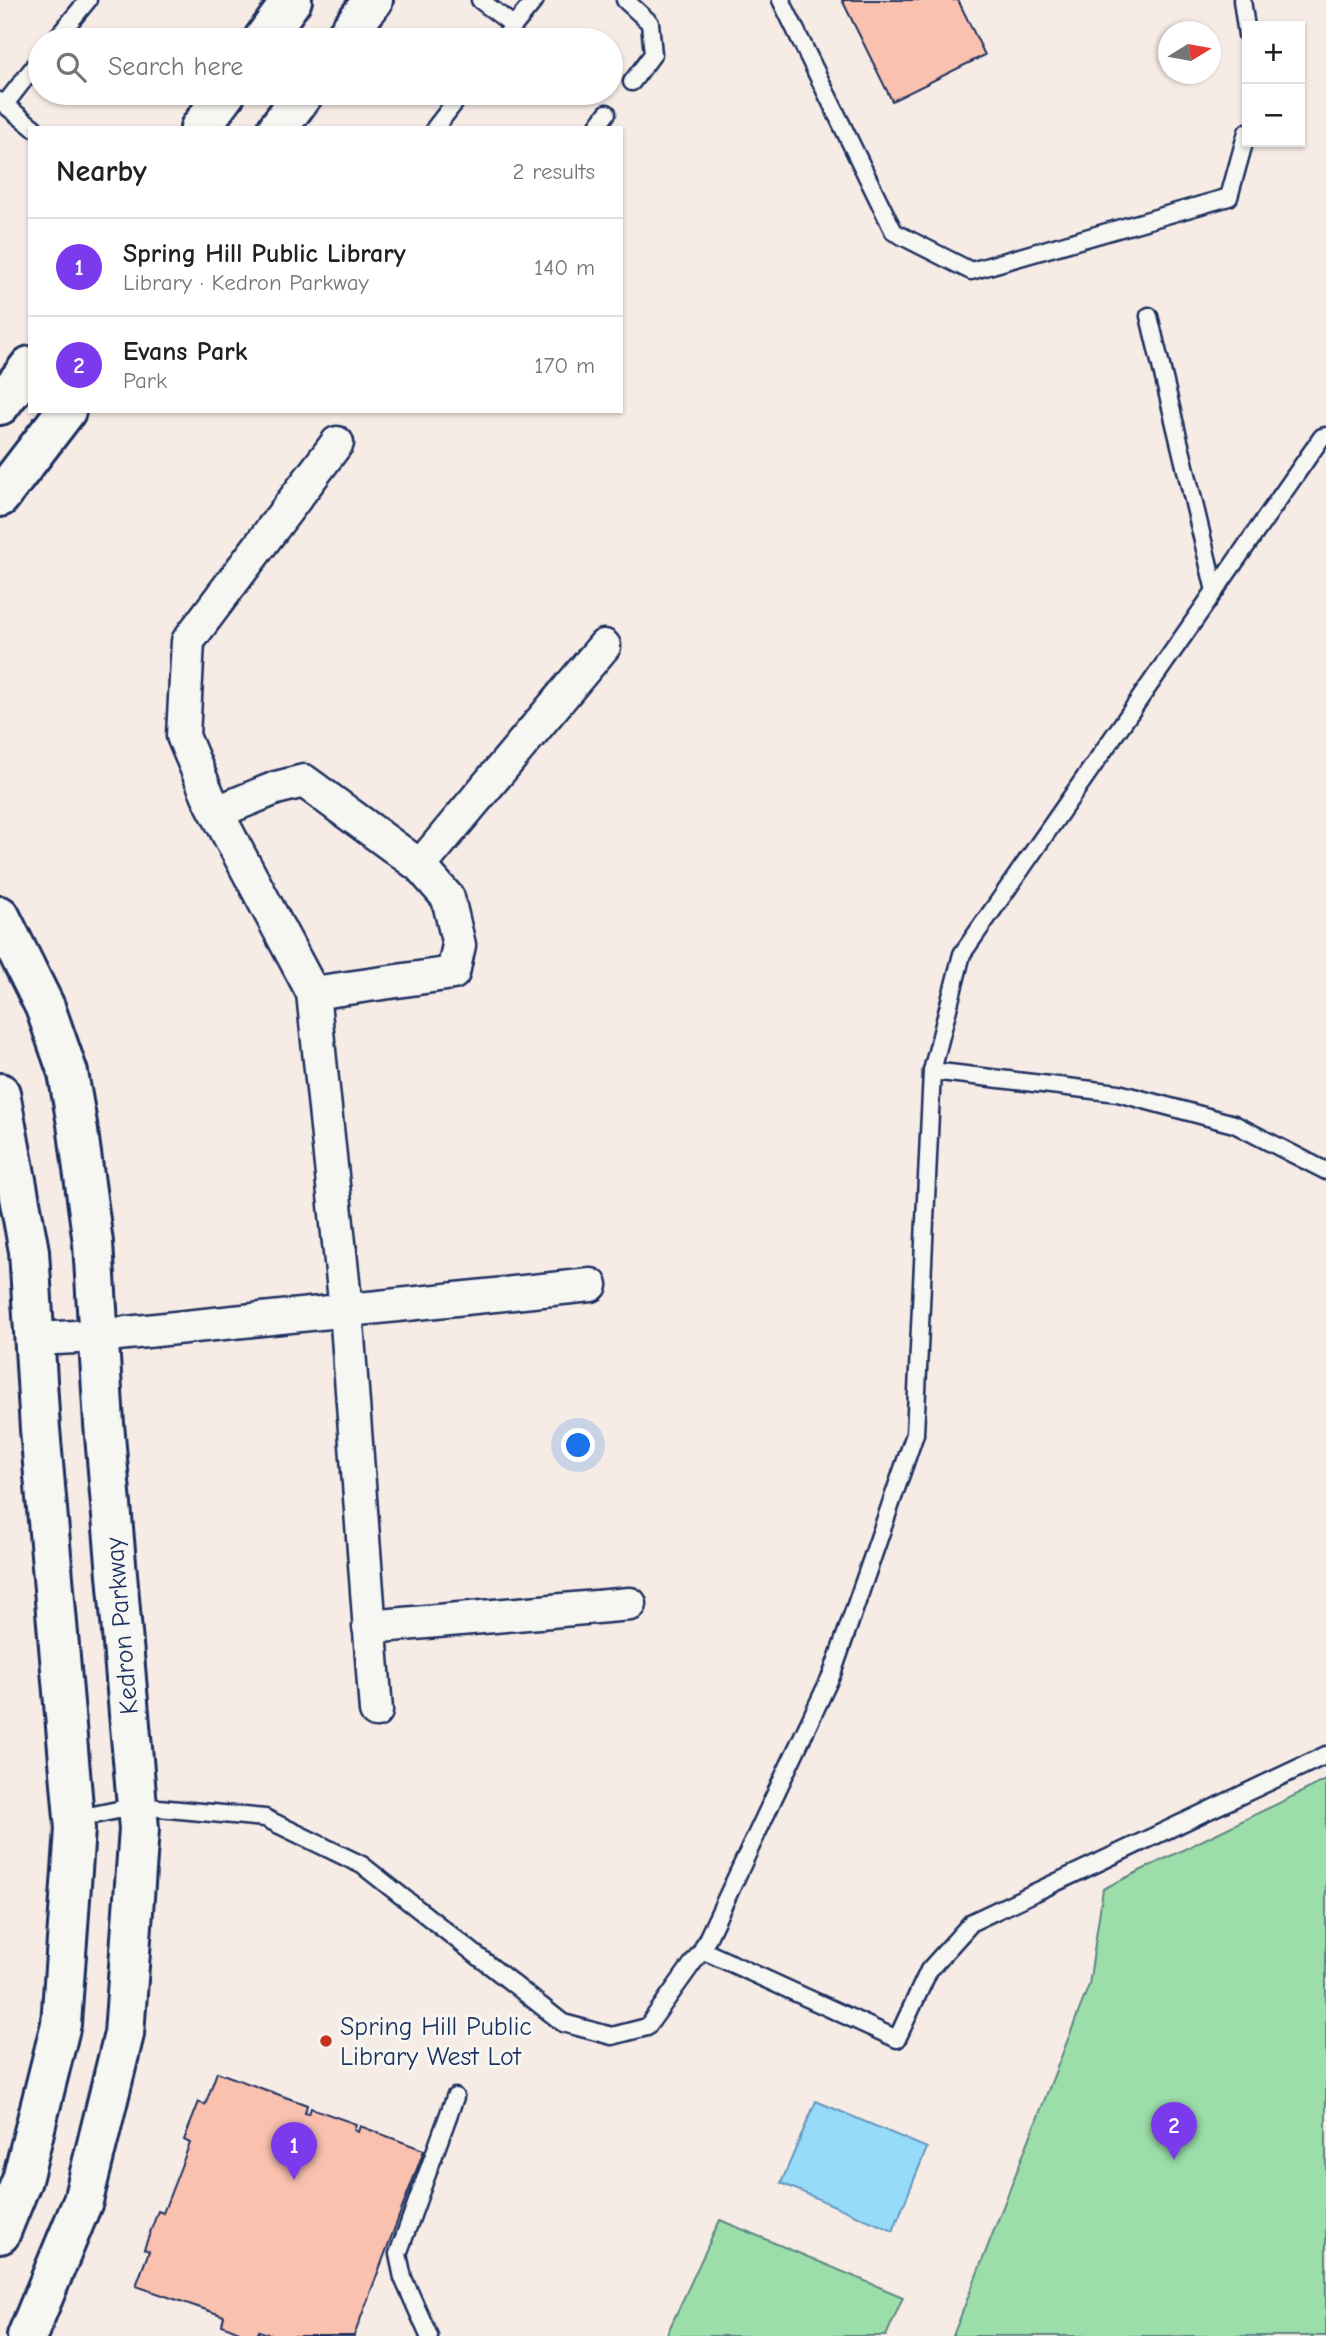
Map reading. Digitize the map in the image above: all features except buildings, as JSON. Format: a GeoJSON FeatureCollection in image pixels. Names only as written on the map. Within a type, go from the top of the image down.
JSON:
{"type":"FeatureCollection","features":[{"type":"Feature","properties":{"kind":"street"},"geometry":{"type":"LineString","coordinates":[[272,28],[292,0]]}},
{"type":"Feature","properties":{"kind":"street"},"geometry":{"type":"LineString","coordinates":[[352,28],[373,0]]}},
{"type":"Feature","properties":{"kind":"street"},"geometry":{"type":"LineString","coordinates":[[202,126],[217,105]]}},
{"type":"Feature","properties":{"kind":"street"},"geometry":{"type":"LineString","coordinates":[[279,126],[295,105]]}},
{"type":"Feature","properties":{"kind":"street"},"geometry":{"type":"LineString","coordinates":[[0,405],[28,369]]}},
{"type":"Feature","properties":{"kind":"street"},"geometry":{"type":"LineString","coordinates":[[0,497],[64,413]]}},
{"type":"Feature","properties":{"kind":"street"},"geometry":{"type":"LineString","coordinates":[[337,443],[188,641],[183,736],[217,812],[313,993],[346,1310],[376,1712]]}},
{"type":"Feature","properties":{"kind":"street"},"geometry":{"type":"LineString","coordinates":[[420,866],[604,646]]}},
{"type":"Feature","properties":{"kind":"street"},"geometry":{"type":"LineString","coordinates":[[217,812],[276,788],[304,781],[420,866],[448,898],[458,945],[453,973],[313,993]]}},
{"type":"Feature","properties":{"kind":"street","name":"Kedron Parkway"},"geometry":{"type":"LineString","coordinates":[[0,916],[45,1007],[68,1073],[93,1243],[104,1424],[139,1829],[124,2034],[83,2201],[27,2336]]}},
{"type":"Feature","properties":{"kind":"street"},"geometry":{"type":"LineString","coordinates":[[0,1093],[29,1251],[75,1829],[61,2024],[22,2180],[0,2234]]}},
{"type":"Feature","properties":{"kind":"street"},"geometry":{"type":"LineString","coordinates":[[34,1339],[98,1336],[591,1285]]}},
{"type":"Feature","properties":{"kind":"street"},"geometry":{"type":"LineString","coordinates":[[369,1627],[630,1604]]}},
{"type":"Feature","properties":{"kind":"lane"},"geometry":{"type":"LineString","coordinates":[[65,28],[88,0]]}},
{"type":"Feature","properties":{"kind":"lane"},"geometry":{"type":"LineString","coordinates":[[480,0],[513,25]]}},
{"type":"Feature","properties":{"kind":"lane"},"geometry":{"type":"LineString","coordinates":[[511,28],[535,0]]}},
{"type":"Feature","properties":{"kind":"lane"},"geometry":{"type":"LineString","coordinates":[[625,0],[650,23],[653,54],[632,82]]}},
{"type":"Feature","properties":{"kind":"lane"},"geometry":{"type":"LineString","coordinates":[[781,0],[894,232],[971,271],[1229,197],[1243,147]]}},
{"type":"Feature","properties":{"kind":"lane"},"geometry":{"type":"LineString","coordinates":[[1242,0],[1245,21]]}},
{"type":"Feature","properties":{"kind":"lane"},"geometry":{"type":"LineString","coordinates":[[28,73],[2,102],[32,126]]}},
{"type":"Feature","properties":{"kind":"lane"},"geometry":{"type":"LineString","coordinates":[[437,126],[453,105]]}},
{"type":"Feature","properties":{"kind":"lane"},"geometry":{"type":"LineString","coordinates":[[597,126],[607,113]]}},
{"type":"Feature","properties":{"kind":"lane"},"geometry":{"type":"LineString","coordinates":[[1149,316],[1214,591]]}},
{"type":"Feature","properties":{"kind":"lane"},"geometry":{"type":"LineString","coordinates":[[74,1819],[137,1806],[265,1818],[362,1865],[563,2023],[612,2036],[647,2027],[702,1950],[832,1674],[915,1434],[932,1071],[962,954],[1322,437],[1326,436]]}},
{"type":"Feature","properties":{"kind":"lane"},"geometry":{"type":"LineString","coordinates":[[932,1071],[1118,1093],[1234,1124],[1326,1171]]}},
{"type":"Feature","properties":{"kind":"lane"},"geometry":{"type":"LineString","coordinates":[[702,1950],[897,2039],[929,1970],[972,1922],[1326,1755]]}},
{"type":"Feature","properties":{"kind":"lane"},"geometry":{"type":"LineString","coordinates":[[429,2336],[403,2278],[398,2254],[455,2097]]}},
{"type":"Feature","properties":{"kind":"green space"},"geometry":{"type":"Polygon","coordinates":[[[1326,1780],[1326,2336],[953,2336],[1089,1985],[1103,1889],[1326,1780]]]}},
{"type":"Feature","properties":{"kind":"green space"},"geometry":{"type":"Polygon","coordinates":[[[720,2220],[903,2297],[886,2336],[666,2336],[720,2220]]]}},
{"type":"Feature","properties":{"kind":"water"},"geometry":{"type":"Polygon","coordinates":[[[816,2101],[927,2148],[893,2231],[781,2183],[816,2101]]]}},
{"type":"Feature","properties":{"kind":"place","name":"Spring Hill Public Library West Lot"},"geometry":{"type":"Point","coordinates":[326,2041]}},
{"type":"Feature","properties":{"kind":"place","name":"Evans Park"},"geometry":{"type":"Point","coordinates":[1174,2160]}},
{"type":"Feature","properties":{"kind":"place","name":"Spring Hill Public Library"},"geometry":{"type":"Point","coordinates":[294,2180]}}]}
